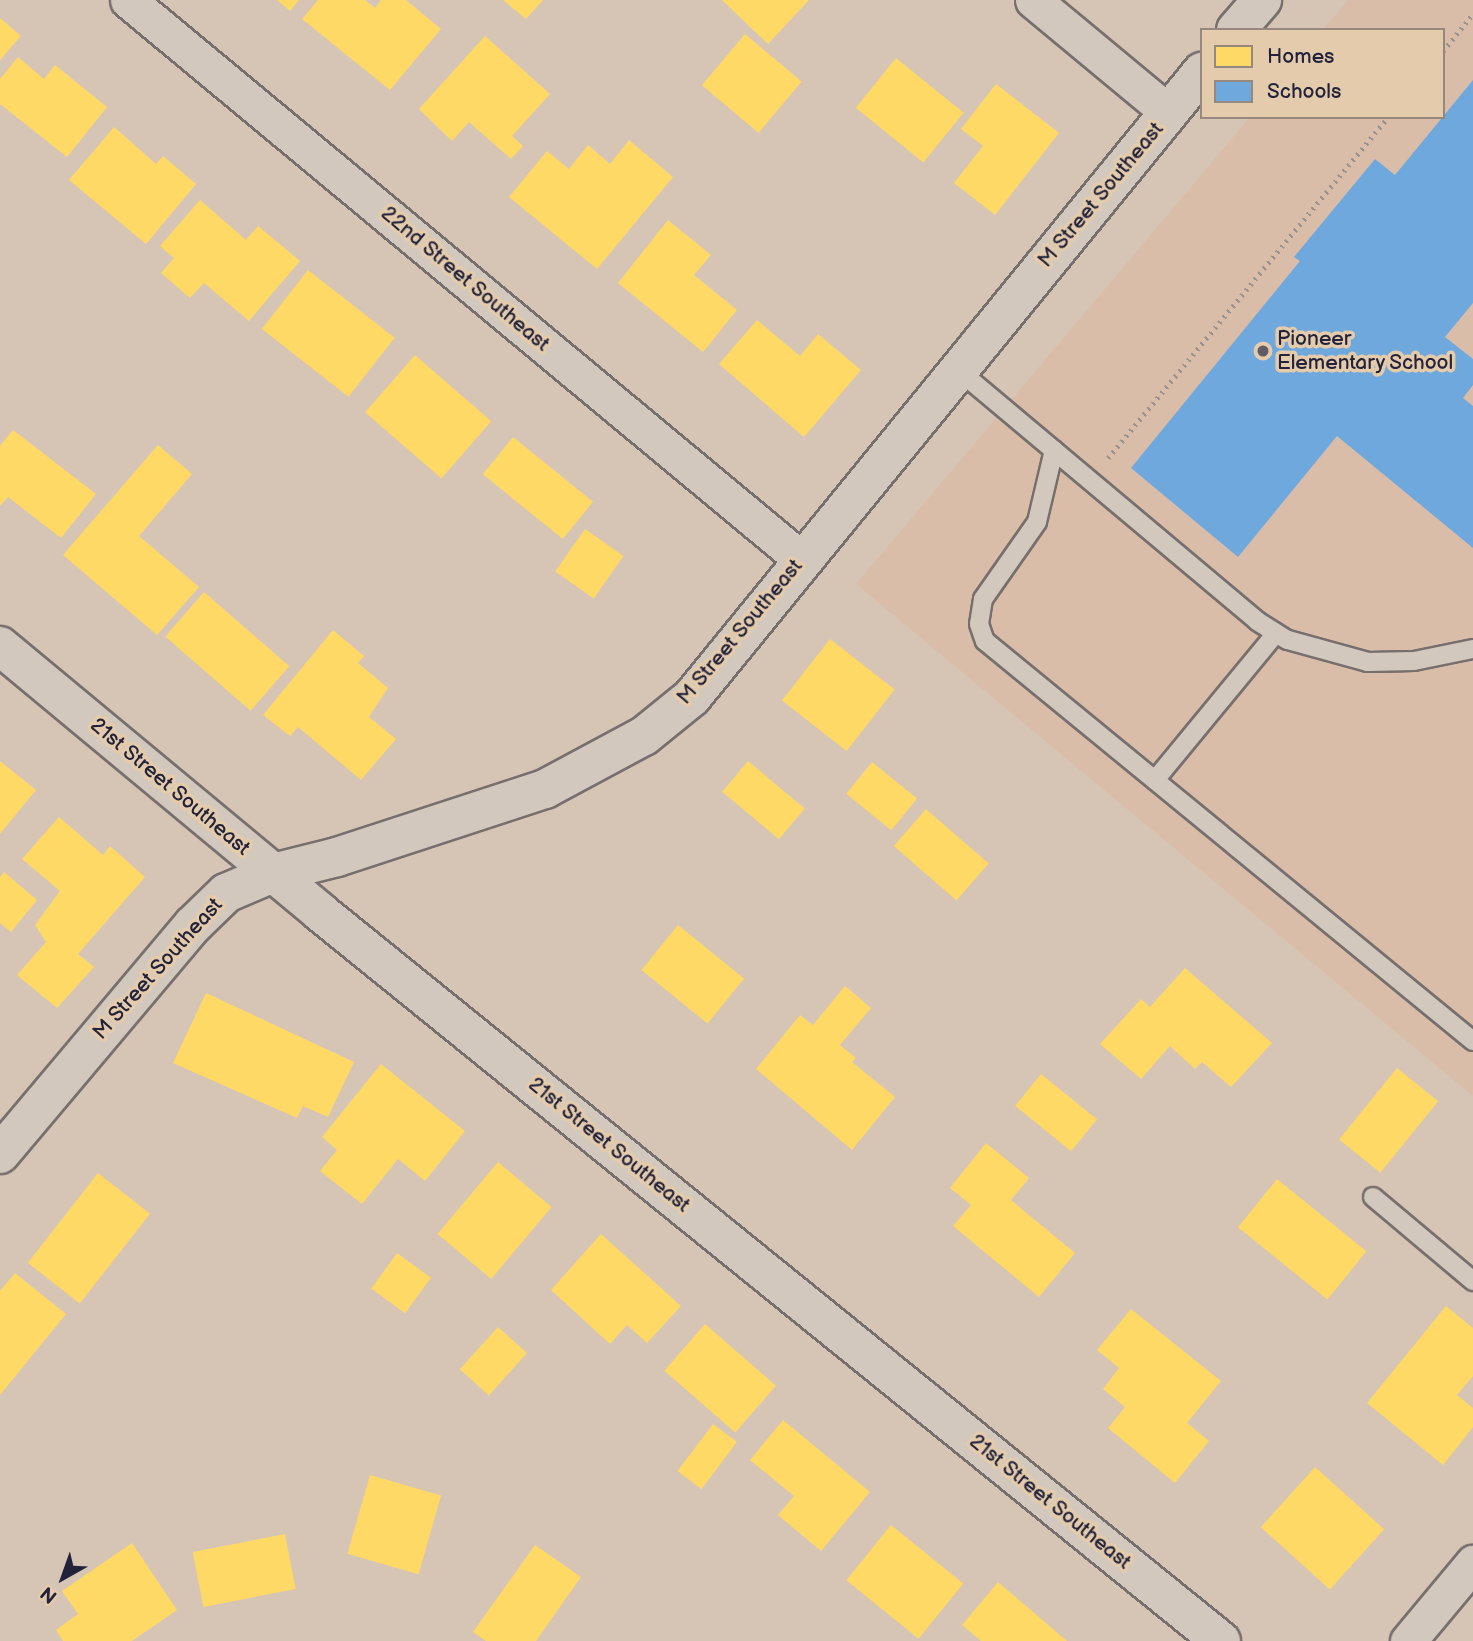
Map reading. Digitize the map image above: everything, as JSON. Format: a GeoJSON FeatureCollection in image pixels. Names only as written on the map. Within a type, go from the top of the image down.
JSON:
{"type":"FeatureCollection","features":[{"type":"Feature","properties":{"kind":"street","name":"22nd Street Southeast"},"geometry":{"type":"LineString","coordinates":[[128,0],[801,559]]}},
{"type":"Feature","properties":{"kind":"street"},"geometry":{"type":"LineString","coordinates":[[1033,0],[1170,113]]}},
{"type":"Feature","properties":{"kind":"street"},"geometry":{"type":"LineString","coordinates":[[1238,28],[1262,0]]}},
{"type":"Feature","properties":{"kind":"street","name":"M Street Southeast"},"geometry":{"type":"LineString","coordinates":[[0,1154],[193,925],[226,893],[273,873],[337,857],[545,789],[644,736],[692,697],[801,559],[1200,75]]}},
{"type":"Feature","properties":{"kind":"street","name":"21st Street Southeast"},"geometry":{"type":"LineString","coordinates":[[0,646],[273,873],[1221,1641]]}},
{"type":"Feature","properties":{"kind":"street"},"geometry":{"type":"LineString","coordinates":[[1408,1641],[1473,1563]]}},
{"type":"Feature","properties":{"kind":"lane"},"geometry":{"type":"LineString","coordinates":[[957,369],[1276,633],[1326,653],[1367,662],[1414,661],[1473,649]]}},
{"type":"Feature","properties":{"kind":"lane"},"geometry":{"type":"LineString","coordinates":[[1054,450],[1037,522],[988,588],[979,624],[985,641],[1473,1041]]}},
{"type":"Feature","properties":{"kind":"lane"},"geometry":{"type":"LineString","coordinates":[[1155,780],[1276,633]]}},
{"type":"Feature","properties":{"kind":"lane"},"geometry":{"type":"LineString","coordinates":[[1373,1197],[1473,1281]]}},
{"type":"Feature","properties":{"kind":"path"},"geometry":{"type":"LineString","coordinates":[[1445,49],[1473,14]]}},
{"type":"Feature","properties":{"kind":"path"},"geometry":{"type":"LineString","coordinates":[[1090,481],[1386,119]]}},
{"type":"Feature","properties":{"kind":"shaded area","name":"Pioneer Elementary School"},"geometry":{"type":"Polygon","coordinates":[[[1348,0],[1473,0],[1473,1096],[856,584],[1248,119],[1445,119],[1445,28],[1325,28],[1348,0]]]}},
{"type":"Feature","properties":{"kind":"building: Homes"},"geometry":{"type":"Polygon","coordinates":[[[277,0],[299,0],[290,11],[277,0]]]}},
{"type":"Feature","properties":{"kind":"building: Homes"},"geometry":{"type":"Polygon","coordinates":[[[318,0],[365,0],[375,8],[381,0],[406,0],[441,29],[390,90],[302,19],[318,0]]]}},
{"type":"Feature","properties":{"kind":"building: Homes"},"geometry":{"type":"Polygon","coordinates":[[[503,0],[543,0],[526,19],[503,0]]]}},
{"type":"Feature","properties":{"kind":"building: Homes"},"geometry":{"type":"Polygon","coordinates":[[[722,0],[809,0],[768,44],[722,0]]]}},
{"type":"Feature","properties":{"kind":"building: Homes"},"geometry":{"type":"Polygon","coordinates":[[[0,18],[21,36],[0,60],[0,18]]]}},
{"type":"Feature","properties":{"kind":"building: Homes"},"geometry":{"type":"Polygon","coordinates":[[[745,34],[802,82],[759,133],[702,85],[745,34]]]}},
{"type":"Feature","properties":{"kind":"building: Homes"},"geometry":{"type":"Polygon","coordinates":[[[485,36],[550,94],[512,136],[523,146],[511,159],[469,122],[452,141],[419,109],[485,36]]]}},
{"type":"Feature","properties":{"kind":"building: Homes"},"geometry":{"type":"Polygon","coordinates":[[[18,57],[44,79],[55,65],[107,107],[67,157],[0,104],[0,79],[18,57]]]}},
{"type":"Feature","properties":{"kind":"building: Homes"},"geometry":{"type":"Polygon","coordinates":[[[896,58],[964,113],[923,162],[856,108],[896,58]]]}},
{"type":"Feature","properties":{"kind":"building: Homes"},"geometry":{"type":"Polygon","coordinates":[[[996,84],[1059,133],[995,215],[954,183],[983,146],[961,129],[996,84]]]}},
{"type":"Feature","properties":{"kind":"building: Homes"},"geometry":{"type":"Polygon","coordinates":[[[114,127],[156,164],[163,156],[196,184],[146,244],[69,180],[114,127]]]}},
{"type":"Feature","properties":{"kind":"building: Homes"},"geometry":{"type":"Polygon","coordinates":[[[629,140],[673,177],[597,269],[509,197],[547,151],[569,169],[588,145],[610,164],[629,140]]]}},
{"type":"Feature","properties":{"kind":"building: Homes"},"geometry":{"type":"Polygon","coordinates":[[[200,200],[246,240],[258,226],[300,261],[249,321],[204,283],[190,298],[161,273],[174,258],[160,246],[200,200]]]}},
{"type":"Feature","properties":{"kind":"building: Homes"},"geometry":{"type":"Polygon","coordinates":[[[668,220],[711,255],[694,275],[737,310],[703,352],[618,283],[668,220]]]}},
{"type":"Feature","properties":{"kind":"building: Homes"},"geometry":{"type":"Polygon","coordinates":[[[308,270],[395,338],[349,397],[262,329],[308,270]]]}},
{"type":"Feature","properties":{"kind":"building: Homes"},"geometry":{"type":"Polygon","coordinates":[[[757,320],[800,356],[818,334],[861,370],[804,437],[719,364],[757,320]]]}},
{"type":"Feature","properties":{"kind":"building: Homes"},"geometry":{"type":"Polygon","coordinates":[[[415,355],[491,421],[441,479],[365,412],[415,355]]]}},
{"type":"Feature","properties":{"kind":"building: Homes"},"geometry":{"type":"Polygon","coordinates":[[[13,430],[96,494],[61,538],[8,497],[0,506],[0,446],[13,430]]]}},
{"type":"Feature","properties":{"kind":"building: Homes"},"geometry":{"type":"Polygon","coordinates":[[[513,437],[593,502],[563,539],[483,474],[513,437]]]}},
{"type":"Feature","properties":{"kind":"building: Homes"},"geometry":{"type":"Polygon","coordinates":[[[158,445],[192,474],[139,536],[199,587],[157,635],[63,555],[158,445]]]}},
{"type":"Feature","properties":{"kind":"building: Homes"},"geometry":{"type":"Polygon","coordinates":[[[585,529],[624,556],[594,599],[555,572],[585,529]]]}},
{"type":"Feature","properties":{"kind":"building: Homes"},"geometry":{"type":"Polygon","coordinates":[[[204,592],[289,666],[251,711],[165,637],[204,592]]]}},
{"type":"Feature","properties":{"kind":"building: Homes"},"geometry":{"type":"Polygon","coordinates":[[[333,630],[364,656],[358,663],[388,688],[369,717],[396,739],[361,780],[298,727],[290,736],[263,715],[333,630]]]}},
{"type":"Feature","properties":{"kind":"building: Homes"},"geometry":{"type":"Polygon","coordinates":[[[830,639],[895,689],[847,751],[782,700],[830,639]]]}},
{"type":"Feature","properties":{"kind":"building: Homes"},"geometry":{"type":"Polygon","coordinates":[[[0,761],[36,790],[0,834],[0,761]]]}},
{"type":"Feature","properties":{"kind":"building: Homes"},"geometry":{"type":"Polygon","coordinates":[[[748,761],[805,809],[779,839],[722,792],[748,761]]]}},
{"type":"Feature","properties":{"kind":"building: Homes"},"geometry":{"type":"Polygon","coordinates":[[[872,762],[917,799],[891,830],[846,794],[872,762]]]}},
{"type":"Feature","properties":{"kind":"building: Homes"},"geometry":{"type":"Polygon","coordinates":[[[926,809],[989,863],[956,900],[894,846],[926,809]]]}},
{"type":"Feature","properties":{"kind":"building: Homes"},"geometry":{"type":"Polygon","coordinates":[[[59,817],[103,855],[110,846],[145,877],[78,954],[94,967],[57,1008],[17,975],[46,942],[35,925],[60,891],[22,859],[59,817]]]}},
{"type":"Feature","properties":{"kind":"building: Homes"},"geometry":{"type":"Polygon","coordinates":[[[4,872],[37,900],[11,932],[0,923],[0,877],[4,872]]]}},
{"type":"Feature","properties":{"kind":"building: Homes"},"geometry":{"type":"Polygon","coordinates":[[[678,925],[744,978],[708,1024],[641,970],[678,925]]]}},
{"type":"Feature","properties":{"kind":"building: Homes"},"geometry":{"type":"Polygon","coordinates":[[[1185,968],[1272,1043],[1231,1087],[1202,1062],[1195,1069],[1170,1046],[1141,1079],[1100,1044],[1141,999],[1150,1007],[1185,968]]]}},
{"type":"Feature","properties":{"kind":"building: Homes"},"geometry":{"type":"Polygon","coordinates":[[[845,986],[871,1008],[840,1045],[856,1058],[852,1062],[895,1097],[852,1150],[756,1069],[800,1015],[813,1025],[845,986]]]}},
{"type":"Feature","properties":{"kind":"building: Homes"},"geometry":{"type":"Polygon","coordinates":[[[206,993],[354,1062],[328,1117],[303,1106],[297,1118],[173,1063],[206,993]]]}},
{"type":"Feature","properties":{"kind":"building: Homes"},"geometry":{"type":"Polygon","coordinates":[[[381,1064],[465,1131],[425,1181],[398,1159],[362,1204],[320,1171],[337,1150],[322,1137],[381,1064]]]}},
{"type":"Feature","properties":{"kind":"building: Homes"},"geometry":{"type":"Polygon","coordinates":[[[1397,1068],[1438,1101],[1380,1173],[1339,1139],[1397,1068]]]}},
{"type":"Feature","properties":{"kind":"building: Homes"},"geometry":{"type":"Polygon","coordinates":[[[1041,1074],[1097,1119],[1071,1151],[1015,1106],[1041,1074]]]}},
{"type":"Feature","properties":{"kind":"building: Homes"},"geometry":{"type":"Polygon","coordinates":[[[986,1143],[1029,1178],[1011,1200],[1075,1253],[1039,1297],[953,1226],[971,1205],[950,1188],[986,1143]]]}},
{"type":"Feature","properties":{"kind":"building: Homes"},"geometry":{"type":"Polygon","coordinates":[[[498,1162],[552,1207],[491,1279],[438,1234],[498,1162]]]}},
{"type":"Feature","properties":{"kind":"building: Homes"},"geometry":{"type":"Polygon","coordinates":[[[98,1173],[150,1214],[80,1303],[28,1263],[98,1173]]]}},
{"type":"Feature","properties":{"kind":"building: Homes"},"geometry":{"type":"Polygon","coordinates":[[[1277,1179],[1366,1251],[1327,1300],[1238,1227],[1277,1179]]]}},
{"type":"Feature","properties":{"kind":"building: Homes"},"geometry":{"type":"Polygon","coordinates":[[[601,1234],[681,1306],[647,1343],[627,1325],[610,1344],[551,1290],[601,1234]]]}},
{"type":"Feature","properties":{"kind":"building: Homes"},"geometry":{"type":"Polygon","coordinates":[[[397,1253],[431,1278],[405,1313],[371,1289],[397,1253]]]}},
{"type":"Feature","properties":{"kind":"building: Homes"},"geometry":{"type":"Polygon","coordinates":[[[15,1273],[66,1314],[0,1395],[0,1291],[15,1273]]]}},
{"type":"Feature","properties":{"kind":"building: Homes"},"geometry":{"type":"Polygon","coordinates":[[[1446,1306],[1473,1328],[1473,1376],[1457,1395],[1473,1408],[1473,1427],[1443,1465],[1367,1403],[1446,1306]]]}},
{"type":"Feature","properties":{"kind":"building: Homes"},"geometry":{"type":"Polygon","coordinates":[[[1131,1309],[1221,1381],[1187,1423],[1209,1441],[1175,1483],[1108,1428],[1125,1407],[1103,1389],[1119,1368],[1097,1350],[1131,1309]]]}},
{"type":"Feature","properties":{"kind":"building: Homes"},"geometry":{"type":"Polygon","coordinates":[[[705,1324],[776,1386],[735,1432],[664,1371],[705,1324]]]}},
{"type":"Feature","properties":{"kind":"building: Homes"},"geometry":{"type":"Polygon","coordinates":[[[498,1327],[527,1353],[489,1395],[460,1369],[498,1327]]]}},
{"type":"Feature","properties":{"kind":"building: Homes"},"geometry":{"type":"Polygon","coordinates":[[[783,1420],[870,1492],[821,1551],[778,1515],[794,1496],[750,1460],[783,1420]]]}},
{"type":"Feature","properties":{"kind":"building: Homes"},"geometry":{"type":"Polygon","coordinates":[[[713,1424],[737,1442],[701,1489],[677,1471],[713,1424]]]}},
{"type":"Feature","properties":{"kind":"building: Homes"},"geometry":{"type":"Polygon","coordinates":[[[1315,1467],[1384,1529],[1330,1589],[1261,1527],[1315,1467]]]}},
{"type":"Feature","properties":{"kind":"building: Homes"},"geometry":{"type":"Polygon","coordinates":[[[370,1475],[441,1495],[419,1574],[347,1554],[370,1475]]]}},
{"type":"Feature","properties":{"kind":"building: Homes"},"geometry":{"type":"Polygon","coordinates":[[[891,1525],[963,1584],[919,1639],[846,1580],[891,1525]]]}},
{"type":"Feature","properties":{"kind":"building: Homes"},"geometry":{"type":"Polygon","coordinates":[[[285,1534],[296,1589],[203,1607],[193,1552],[285,1534]]]}},
{"type":"Feature","properties":{"kind":"building: Homes"},"geometry":{"type":"Polygon","coordinates":[[[132,1543],[177,1610],[132,1641],[63,1641],[56,1630],[78,1614],[62,1591],[132,1543]]]}},
{"type":"Feature","properties":{"kind":"building: Homes"},"geometry":{"type":"Polygon","coordinates":[[[535,1545],[581,1577],[536,1641],[486,1641],[473,1632],[535,1545]]]}},
{"type":"Feature","properties":{"kind":"building: Homes"},"geometry":{"type":"Polygon","coordinates":[[[998,1582],[1067,1641],[981,1641],[962,1625],[998,1582]]]}},
{"type":"Feature","properties":{"kind":"building: Schools"},"geometry":{"type":"Polygon","coordinates":[[[1473,80],[1473,303],[1445,337],[1473,359],[1473,385],[1463,398],[1473,406],[1473,548],[1337,436],[1238,557],[1131,468],[1300,261],[1294,257],[1375,159],[1395,175],[1441,119],[1445,119],[1445,114],[1473,80]]]}},
{"type":"Feature","properties":{"kind":"place","name":"Pioneer Elementary School"},"geometry":{"type":"Point","coordinates":[1263,351]}}]}
